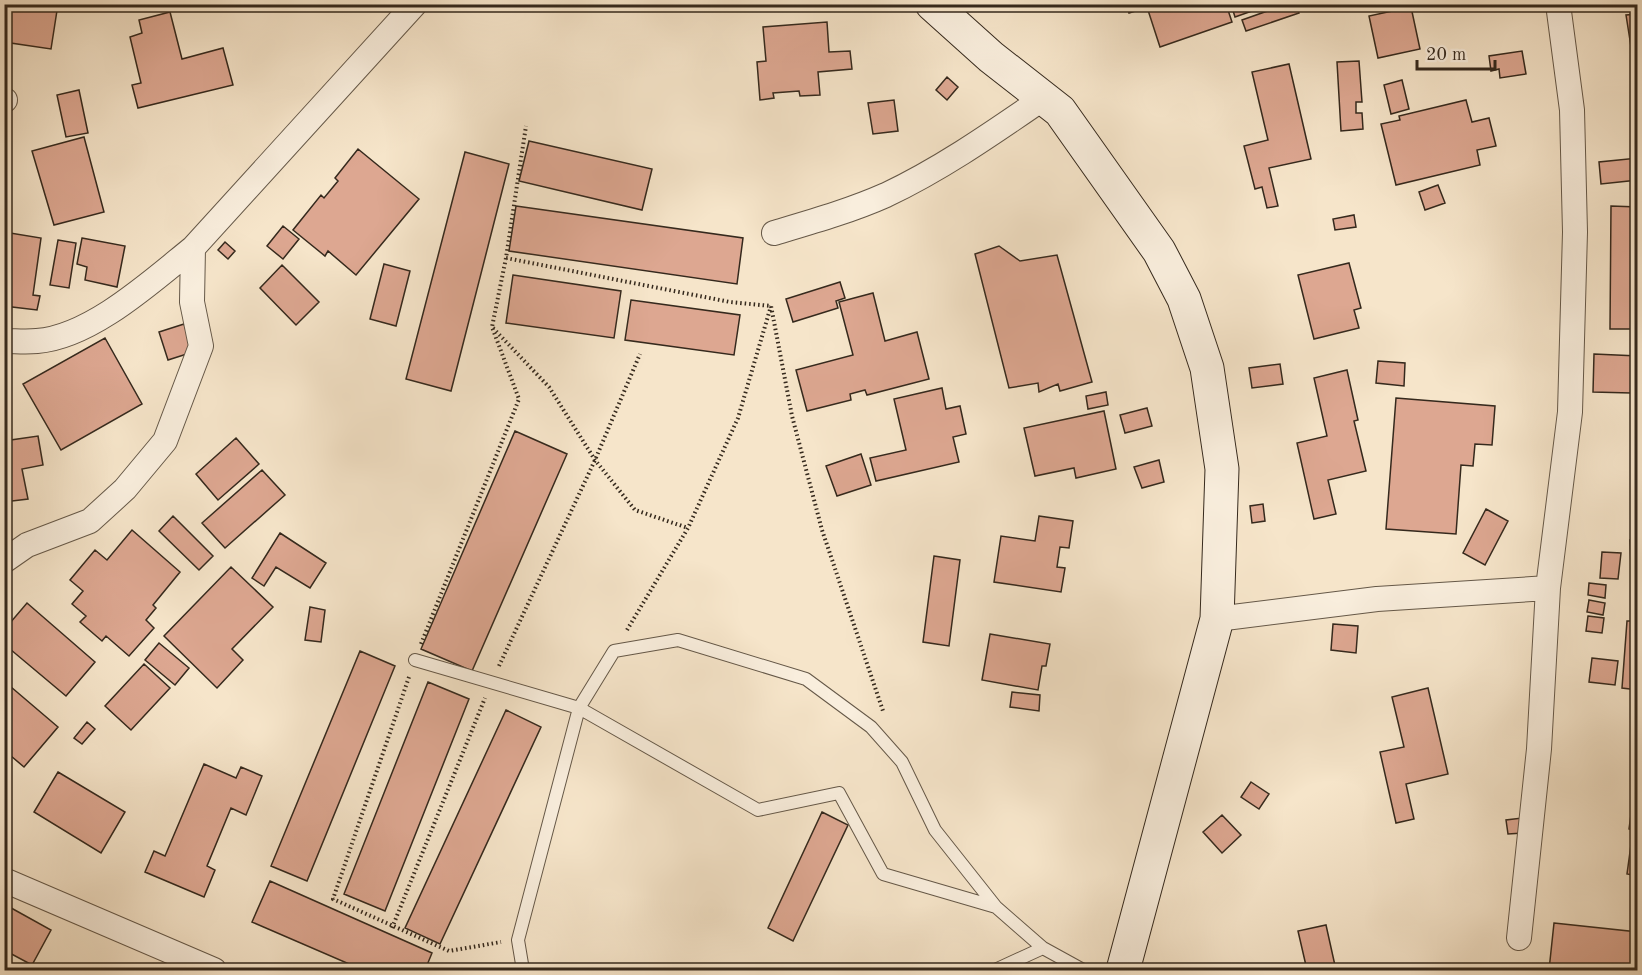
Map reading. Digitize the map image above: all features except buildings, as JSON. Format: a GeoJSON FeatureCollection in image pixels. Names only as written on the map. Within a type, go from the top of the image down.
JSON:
{"type":"FeatureCollection","features":[{"type":"Feature","properties":{"kind":"main road"},"geometry":{"type":"LineString","coordinates":[[932,4],[992,57],[1045,97],[1060,111],[1093,154],[1158,251],[1184,299],[1207,368],[1222,469],[1217,619],[1123,970]]}},
{"type":"Feature","properties":{"kind":"street"},"geometry":{"type":"LineString","coordinates":[[4,341],[38,341],[66,333],[96,319],[116,309],[193,248],[415,4]]}},
{"type":"Feature","properties":{"kind":"street"},"geometry":{"type":"LineString","coordinates":[[1519,938],[1539,749],[1548,588],[1570,412],[1575,232],[1572,110],[1558,4]]}},
{"type":"Feature","properties":{"kind":"street"},"geometry":{"type":"LineString","coordinates":[[774,233],[825,218],[886,195],[967,150],[1045,97]]}},
{"type":"Feature","properties":{"kind":"street"},"geometry":{"type":"LineString","coordinates":[[4,561],[27,545],[90,521],[125,489],[165,441],[201,346],[192,302],[193,248]]}},
{"type":"Feature","properties":{"kind":"street"},"geometry":{"type":"LineString","coordinates":[[1217,619],[1377,599],[1548,588]]}},
{"type":"Feature","properties":{"kind":"street"},"geometry":{"type":"LineString","coordinates":[[4,880],[213,970]]}},
{"type":"Feature","properties":{"kind":"lane"},"geometry":{"type":"LineString","coordinates":[[523,970],[518,940],[579,708],[615,651],[678,640],[806,679],[871,727],[902,762],[935,830],[996,907],[1043,948],[1083,970]]}},
{"type":"Feature","properties":{"kind":"lane"},"geometry":{"type":"LineString","coordinates":[[415,660],[579,708],[758,810],[839,793],[883,874],[996,907]]}},
{"type":"Feature","properties":{"kind":"lane"},"geometry":{"type":"LineString","coordinates":[[995,970],[1043,948]]}},
{"type":"Feature","properties":{"kind":"path"},"geometry":{"type":"LineString","coordinates":[[518,940],[449,951],[392,928],[333,899],[415,660],[519,399],[492,327],[506,258],[526,126]]}},
{"type":"Feature","properties":{"kind":"path"},"geometry":{"type":"LineString","coordinates":[[506,258],[730,302],[771,306]]}},
{"type":"Feature","properties":{"kind":"path"},"geometry":{"type":"LineString","coordinates":[[615,651],[688,528],[738,418],[771,306]]}},
{"type":"Feature","properties":{"kind":"path"},"geometry":{"type":"LineString","coordinates":[[771,306],[792,416],[822,530],[885,718]]}},
{"type":"Feature","properties":{"kind":"path"},"geometry":{"type":"LineString","coordinates":[[492,327],[549,387],[596,460],[635,510],[688,528]]}},
{"type":"Feature","properties":{"kind":"path"},"geometry":{"type":"LineString","coordinates":[[392,928],[491,683],[596,460],[640,354]]}}]}
